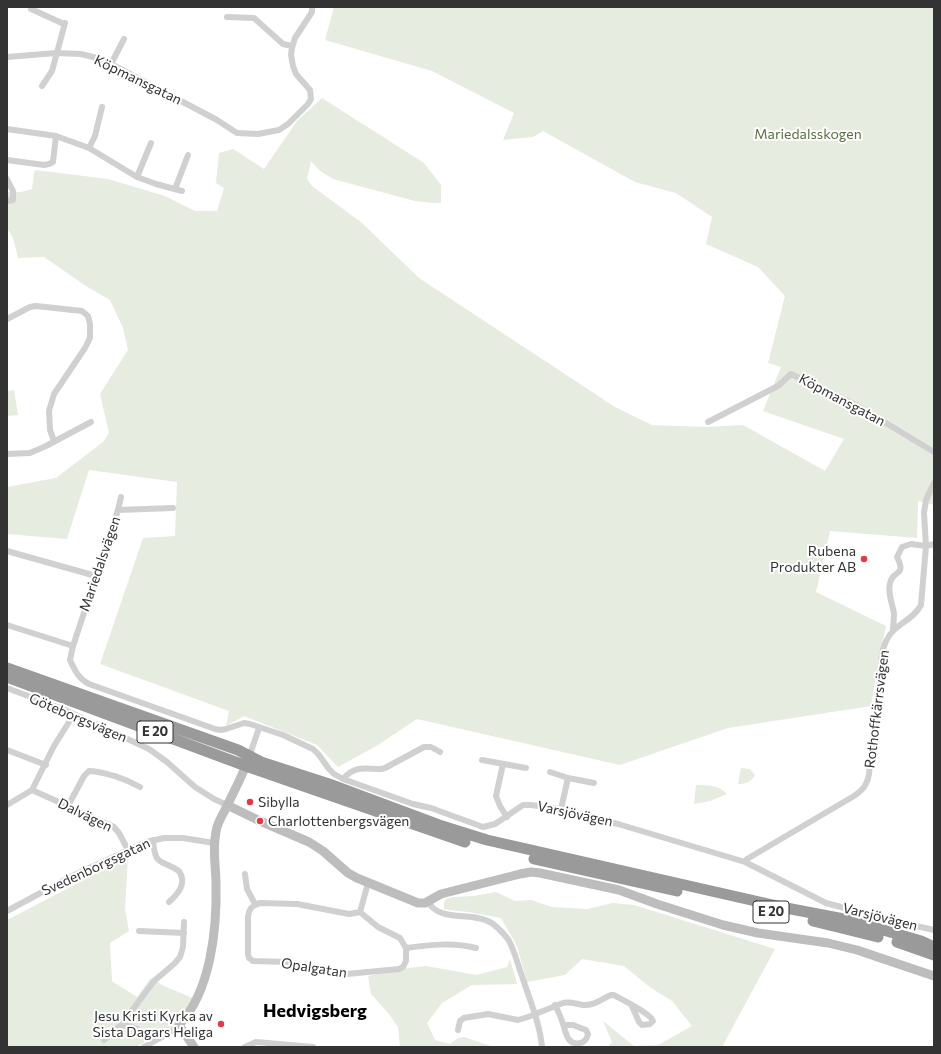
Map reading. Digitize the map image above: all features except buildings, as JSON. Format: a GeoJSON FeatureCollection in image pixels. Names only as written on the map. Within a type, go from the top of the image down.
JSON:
{"type":"FeatureCollection","features":[{"type":"Feature","properties":{"kind":"highway","name":"E 20"},"geometry":{"type":"LineString","coordinates":[[7,668],[238,750],[248,761]]}},
{"type":"Feature","properties":{"kind":"highway","name":"E 20"},"geometry":{"type":"LineString","coordinates":[[7,678],[248,761],[440,834],[483,847],[848,920],[934,947]]}},
{"type":"Feature","properties":{"kind":"highway","name":"E 20"},"geometry":{"type":"LineString","coordinates":[[606,871],[838,926],[899,942],[934,955]]}},
{"type":"Feature","properties":{"kind":"street"},"geometry":{"type":"LineString","coordinates":[[227,17],[254,18],[283,44],[292,46],[312,12],[312,7]]}},
{"type":"Feature","properties":{"kind":"street"},"geometry":{"type":"LineString","coordinates":[[31,9],[65,24],[52,71],[42,86]]}},
{"type":"Feature","properties":{"kind":"street"},"geometry":{"type":"LineString","coordinates":[[111,64],[124,39]]}},
{"type":"Feature","properties":{"kind":"street","name":"Köpmansgatan"},"geometry":{"type":"LineString","coordinates":[[7,56],[56,53],[80,54],[97,58],[217,120],[237,133],[258,134],[279,130],[288,124],[310,102],[312,97],[310,90],[302,82],[294,70],[291,55],[292,46]]}},
{"type":"Feature","properties":{"kind":"street"},"geometry":{"type":"LineString","coordinates":[[89,148],[95,136],[102,107]]}},
{"type":"Feature","properties":{"kind":"street"},"geometry":{"type":"LineString","coordinates":[[7,129],[56,136],[89,148],[138,177],[178,190],[188,155]]}},
{"type":"Feature","properties":{"kind":"street"},"geometry":{"type":"LineString","coordinates":[[7,160],[44,165],[49,164],[53,162],[56,136]]}},
{"type":"Feature","properties":{"kind":"street"},"geometry":{"type":"LineString","coordinates":[[138,177],[151,143]]}},
{"type":"Feature","properties":{"kind":"street"},"geometry":{"type":"LineString","coordinates":[[7,178],[12,191],[10,201]]}},
{"type":"Feature","properties":{"kind":"street"},"geometry":{"type":"LineString","coordinates":[[7,319],[30,307],[36,306],[82,311],[88,316],[90,324],[90,338],[85,348],[54,394],[49,411],[50,430],[54,441]]}},
{"type":"Feature","properties":{"kind":"street","name":"Köpmansgatan"},"geometry":{"type":"LineString","coordinates":[[708,422],[778,386],[791,374],[856,405],[934,452]]}},
{"type":"Feature","properties":{"kind":"street"},"geometry":{"type":"LineString","coordinates":[[7,454],[30,453],[91,422]]}},
{"type":"Feature","properties":{"kind":"street","name":"Rothoffkärrsvägen"},"geometry":{"type":"LineString","coordinates":[[745,862],[747,859],[854,796],[863,789],[868,780],[882,653],[885,642],[894,630],[917,613],[921,606],[926,546],[924,514],[926,500],[934,483]]}},
{"type":"Feature","properties":{"kind":"street"},"geometry":{"type":"LineString","coordinates":[[118,510],[121,498]]}},
{"type":"Feature","properties":{"kind":"street","name":"Mariedalsvägen"},"geometry":{"type":"LineString","coordinates":[[172,508],[118,510],[73,646],[70,660],[77,675],[89,684],[215,729],[226,729],[244,723],[259,728]]}},
{"type":"Feature","properties":{"kind":"street"},"geometry":{"type":"LineString","coordinates":[[894,630],[894,616],[889,588],[892,578],[900,571],[901,566],[897,557],[902,547],[911,544],[926,546],[934,544]]}},
{"type":"Feature","properties":{"kind":"street"},"geometry":{"type":"LineString","coordinates":[[7,551],[96,576]]}},
{"type":"Feature","properties":{"kind":"street"},"geometry":{"type":"LineString","coordinates":[[7,625],[73,646]]}},
{"type":"Feature","properties":{"kind":"street","name":"Göteborgsvägen"},"geometry":{"type":"LineString","coordinates":[[7,688],[74,714],[149,749],[167,762],[195,787],[227,805]]}},
{"type":"Feature","properties":{"kind":"street"},"geometry":{"type":"LineString","coordinates":[[7,804],[32,790],[46,765],[54,746],[74,714]]}},
{"type":"Feature","properties":{"kind":"street"},"geometry":{"type":"LineString","coordinates":[[144,1047],[169,1033],[179,1025],[188,1016],[200,994],[213,938],[216,898],[214,843],[216,830],[248,761],[259,728]]}},
{"type":"Feature","properties":{"kind":"street","name":"Varsjövägen"},"geometry":{"type":"LineString","coordinates":[[259,728],[307,745],[319,755],[329,770],[343,778],[413,804],[431,808],[483,827],[492,826],[523,806],[527,805],[561,809],[618,824],[745,862],[826,903],[893,921],[934,930]]}},
{"type":"Feature","properties":{"kind":"street"},"geometry":{"type":"LineString","coordinates":[[343,778],[351,771],[356,769],[385,768],[424,747],[431,747],[440,752]]}},
{"type":"Feature","properties":{"kind":"street"},"geometry":{"type":"LineString","coordinates":[[7,750],[46,765]]}},
{"type":"Feature","properties":{"kind":"street"},"geometry":{"type":"LineString","coordinates":[[482,760],[526,768]]}},
{"type":"Feature","properties":{"kind":"street"},"geometry":{"type":"LineString","coordinates":[[503,764],[496,796],[507,817]]}},
{"type":"Feature","properties":{"kind":"street"},"geometry":{"type":"LineString","coordinates":[[68,806],[84,776],[89,771],[97,772],[140,787]]}},
{"type":"Feature","properties":{"kind":"street"},"geometry":{"type":"LineString","coordinates":[[550,772],[568,778],[594,783]]}},
{"type":"Feature","properties":{"kind":"street"},"geometry":{"type":"LineString","coordinates":[[561,809],[568,778]]}},
{"type":"Feature","properties":{"kind":"street","name":"Dalvägen"},"geometry":{"type":"LineString","coordinates":[[32,790],[114,827],[128,850]]}},
{"type":"Feature","properties":{"kind":"street"},"geometry":{"type":"LineString","coordinates":[[227,805],[309,842],[323,851],[348,874],[368,884],[418,903],[428,902],[441,894],[531,872],[609,888],[723,925],[850,948],[878,956],[934,976]]}},
{"type":"Feature","properties":{"kind":"street","name":"Svedenborgsgatan"},"geometry":{"type":"LineString","coordinates":[[7,911],[72,876],[153,840],[164,838],[183,838],[214,843]]}},
{"type":"Feature","properties":{"kind":"street"},"geometry":{"type":"LineString","coordinates":[[153,840],[157,859],[162,864],[179,871],[183,880],[178,894],[169,902]]}},
{"type":"Feature","properties":{"kind":"street"},"geometry":{"type":"LineString","coordinates":[[245,874],[247,889],[255,904],[260,902],[297,904],[349,914],[360,912]]}},
{"type":"Feature","properties":{"kind":"street"},"geometry":{"type":"LineString","coordinates":[[360,912],[368,884]]}},
{"type":"Feature","properties":{"kind":"street"},"geometry":{"type":"LineString","coordinates":[[428,902],[438,912],[479,918],[490,922],[507,938],[512,948],[534,1015],[542,1047]]}},
{"type":"Feature","properties":{"kind":"street","name":"Opalgatan"},"geometry":{"type":"LineString","coordinates":[[255,904],[249,910],[248,916],[248,954],[249,958],[253,961],[288,962],[329,972],[359,974],[403,967],[406,961],[406,948]]}},
{"type":"Feature","properties":{"kind":"street"},"geometry":{"type":"LineString","coordinates":[[360,912],[378,927],[400,938],[406,948],[434,944],[476,948]]}},
{"type":"Feature","properties":{"kind":"street"},"geometry":{"type":"LineString","coordinates":[[104,1040],[121,1025],[154,981],[180,957],[183,947],[184,922]]}},
{"type":"Feature","properties":{"kind":"street"},"geometry":{"type":"LineString","coordinates":[[139,931],[184,933]]}},
{"type":"Feature","properties":{"kind":"street"},"geometry":{"type":"LineString","coordinates":[[458,1030],[460,1020],[464,1018],[488,1014],[518,1020],[534,1015],[555,1005],[568,1002],[588,1005],[596,1003],[611,994],[614,994],[632,1006]]}},
{"type":"Feature","properties":{"kind":"street"},"geometry":{"type":"LineString","coordinates":[[555,1005],[564,1025]]}},
{"type":"Feature","properties":{"kind":"street"},"geometry":{"type":"LineString","coordinates":[[121,1025],[136,1028],[142,1031],[151,1043]]}},
{"type":"Feature","properties":{"kind":"street"},"geometry":{"type":"LineString","coordinates":[[179,1025],[194,1047]]}},
{"type":"Feature","properties":{"kind":"street"},"geometry":{"type":"LineString","coordinates":[[245,1047],[256,1042],[313,1047]]}},
{"type":"Feature","properties":{"kind":"green space","name":"Mariedalsskogen"},"geometry":{"type":"Polygon","coordinates":[[[334,7],[934,7],[934,505],[918,501],[917,538],[830,531],[816,592],[886,626],[871,706],[728,728],[620,765],[417,719],[378,745],[338,767],[317,745],[244,716],[226,726],[229,711],[100,664],[143,538],[175,536],[177,482],[89,470],[67,539],[7,534],[7,487],[56,478],[103,442],[109,433],[100,394],[128,350],[123,328],[110,300],[86,286],[44,257],[18,258],[13,238],[7,228],[7,192],[21,192],[32,189],[35,170],[108,179],[165,196],[195,211],[217,211],[224,188],[216,183],[219,153],[233,149],[264,169],[297,121],[322,98],[424,163],[441,185],[441,203],[415,201],[333,179],[320,171],[311,161],[307,179],[312,186],[362,223],[419,278],[615,407],[652,425],[706,427],[743,425],[825,471],[844,439],[763,411],[781,367],[768,363],[785,296],[758,267],[706,244],[712,217],[676,193],[635,182],[543,131],[533,137],[503,140],[514,113],[432,71],[325,40],[334,7]]]}},
{"type":"Feature","properties":{"kind":"green space"},"geometry":{"type":"Polygon","coordinates":[[[14,390],[18,415],[7,416],[7,391],[14,390]]]}},
{"type":"Feature","properties":{"kind":"green space"},"geometry":{"type":"Polygon","coordinates":[[[741,768],[750,769],[755,775],[748,782],[738,784],[741,768]]]}},
{"type":"Feature","properties":{"kind":"green space"},"geometry":{"type":"Polygon","coordinates":[[[696,785],[709,785],[717,787],[727,794],[710,801],[694,804],[696,785]]]}},
{"type":"Feature","properties":{"kind":"green space"},"geometry":{"type":"Polygon","coordinates":[[[128,857],[125,909],[129,931],[110,943],[112,981],[137,997],[151,978],[164,986],[193,998],[179,1021],[159,1036],[151,1035],[144,1039],[144,1043],[135,1047],[7,1047],[7,920],[128,857]]]}},
{"type":"Feature","properties":{"kind":"green space"},"geometry":{"type":"Polygon","coordinates":[[[496,892],[515,901],[531,900],[552,907],[587,909],[613,903],[634,905],[775,949],[722,1047],[608,1047],[612,1042],[603,1021],[634,1046],[658,1045],[692,1026],[672,1001],[651,988],[624,966],[582,959],[565,975],[527,982],[517,946],[501,918],[444,909],[446,899],[496,892]]]}},
{"type":"Feature","properties":{"kind":"green space"},"geometry":{"type":"Polygon","coordinates":[[[510,959],[517,984],[472,985],[442,1003],[427,1023],[435,1040],[450,1044],[458,1038],[464,1037],[494,1047],[400,1047],[398,1027],[389,1014],[371,994],[368,976],[426,966],[476,975],[507,967],[510,959]]]}},
{"type":"Feature","properties":{"kind":"place","name":"Rubena Produkter AB"},"geometry":{"type":"Point","coordinates":[864,559]}},
{"type":"Feature","properties":{"kind":"place","name":"Sibylla"},"geometry":{"type":"Point","coordinates":[250,802]}},
{"type":"Feature","properties":{"kind":"place","name":"Charlottenbergsvägen"},"geometry":{"type":"Point","coordinates":[260,821]}},
{"type":"Feature","properties":{"kind":"place","name":"Jesu Kristi Kyrka av Sista Dagars Heliga"},"geometry":{"type":"Point","coordinates":[221,1024]}},
{"type":"Feature","properties":{"kind":"district","name":"Hedvigsberg"},"geometry":{"type":"Point","coordinates":[315,1011]}}]}
